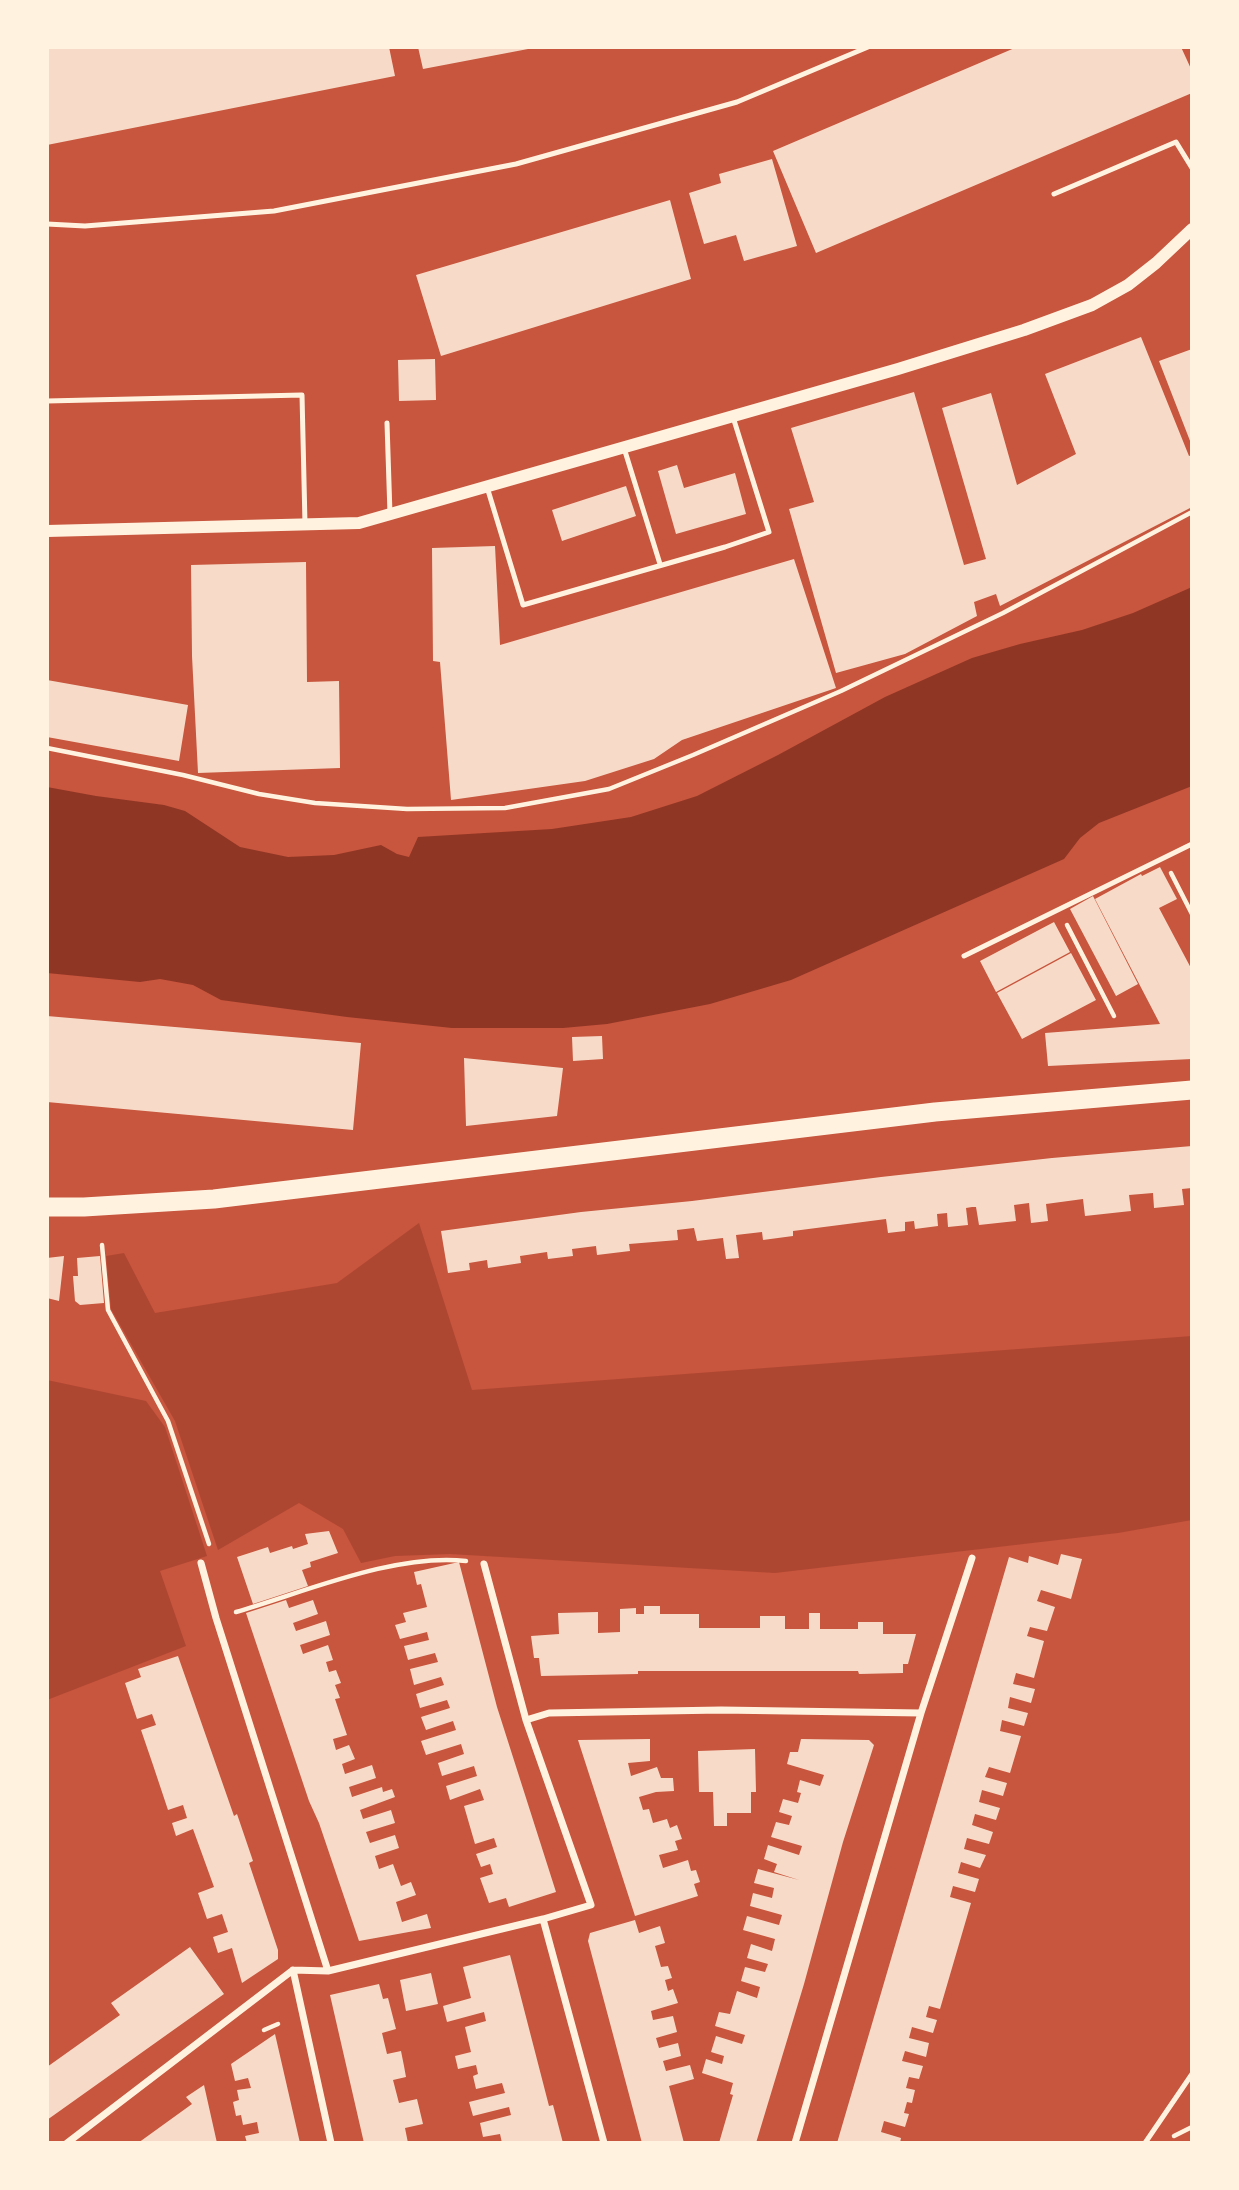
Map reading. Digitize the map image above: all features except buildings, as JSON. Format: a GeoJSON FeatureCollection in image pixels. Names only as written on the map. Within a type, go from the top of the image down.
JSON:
{"type":"FeatureCollection","features":[{"type":"Feature","properties":{"kind":"highway"},"geometry":{"type":"LineString","coordinates":[[47,1207],[214,1199],[935,1112],[1192,1090]]}},
{"type":"Feature","properties":{"kind":"street"},"geometry":{"type":"LineString","coordinates":[[47,531],[359,523],[624,449],[1024,330],[1092,305],[1128,285],[1192,229]]}},
{"type":"Feature","properties":{"kind":"street"},"geometry":{"type":"LineString","coordinates":[[795,2143],[921,1713],[972,1558]]}},
{"type":"Feature","properties":{"kind":"street"},"geometry":{"type":"LineString","coordinates":[[201,1563],[328,1971]]}},
{"type":"Feature","properties":{"kind":"street"},"geometry":{"type":"LineString","coordinates":[[67,2143],[293,1970],[328,1971],[591,1905],[526,1720],[484,1564]]}},
{"type":"Feature","properties":{"kind":"street"},"geometry":{"type":"LineString","coordinates":[[526,1720],[549,1713],[721,1710],[921,1713]]}},
{"type":"Feature","properties":{"kind":"street"},"geometry":{"type":"LineString","coordinates":[[543,1919],[604,2143]]}},
{"type":"Feature","properties":{"kind":"street"},"geometry":{"type":"LineString","coordinates":[[293,1970],[331,2143]]}},
{"type":"Feature","properties":{"kind":"lane"},"geometry":{"type":"LineString","coordinates":[[47,224],[85,226],[274,211],[516,164],[737,102],[869,47]]}},
{"type":"Feature","properties":{"kind":"lane"},"geometry":{"type":"LineString","coordinates":[[1054,194],[1176,142],[1192,167]]}},
{"type":"Feature","properties":{"kind":"lane"},"geometry":{"type":"LineString","coordinates":[[47,401],[302,395],[305,524]]}},
{"type":"Feature","properties":{"kind":"lane"},"geometry":{"type":"LineString","coordinates":[[487,487],[523,605],[725,547],[769,531],[733,417]]}},
{"type":"Feature","properties":{"kind":"lane"},"geometry":{"type":"LineString","coordinates":[[387,423],[390,514]]}},
{"type":"Feature","properties":{"kind":"lane"},"geometry":{"type":"LineString","coordinates":[[624,449],[660,564]]}},
{"type":"Feature","properties":{"kind":"lane"},"geometry":{"type":"LineString","coordinates":[[964,956],[1192,844]]}},
{"type":"Feature","properties":{"kind":"lane"},"geometry":{"type":"LineString","coordinates":[[1145,2143],[1192,2074]]}},
{"type":"Feature","properties":{"kind":"path"},"geometry":{"type":"LineString","coordinates":[[47,748],[183,775],[259,794],[355,806],[407,809],[505,808],[609,789],[841,691],[1003,613],[1192,512]]}},
{"type":"Feature","properties":{"kind":"path"},"geometry":{"type":"LineString","coordinates":[[1163,857],[1192,914]]}},
{"type":"Feature","properties":{"kind":"path"},"geometry":{"type":"LineString","coordinates":[[1059,909],[1114,1016]]}},
{"type":"Feature","properties":{"kind":"path"},"geometry":{"type":"LineString","coordinates":[[102,1245],[108,1310],[168,1422],[213,1554]]}},
{"type":"Feature","properties":{"kind":"path"},"geometry":{"type":"LineString","coordinates":[[236,1612],[394,1566],[442,1560],[484,1564]]}},
{"type":"Feature","properties":{"kind":"path"},"geometry":{"type":"LineString","coordinates":[[264,2030],[278,2024]]}},
{"type":"Feature","properties":{"kind":"shaded area"},"geometry":{"type":"Polygon","coordinates":[[[1192,587],[1192,786],[1099,823],[1080,838],[1064,859],[791,980],[710,1004],[607,1024],[563,1028],[452,1028],[221,1000],[193,985],[160,979],[140,982],[47,973],[47,787],[164,805],[185,811],[240,847],[288,857],[334,855],[381,845],[409,857],[418,837],[552,829],[631,817],[697,796],[885,697],[972,658],[1082,630],[1133,613],[1192,587]]]}},
{"type":"Feature","properties":{"kind":"shaded area"},"geometry":{"type":"Polygon","coordinates":[[[419,1223],[472,1390],[1192,1336],[1192,1520],[1118,1533],[775,1573],[450,1554],[395,1556],[361,1563],[343,1529],[299,1503],[218,1550],[175,1421],[111,1309],[106,1256],[124,1253],[155,1313],[337,1283],[419,1223]]]}},
{"type":"Feature","properties":{"kind":"shaded area"},"geometry":{"type":"Polygon","coordinates":[[[47,1380],[146,1401],[165,1427],[207,1556],[160,1571],[186,1646],[47,1700],[47,1380]]]}}]}
